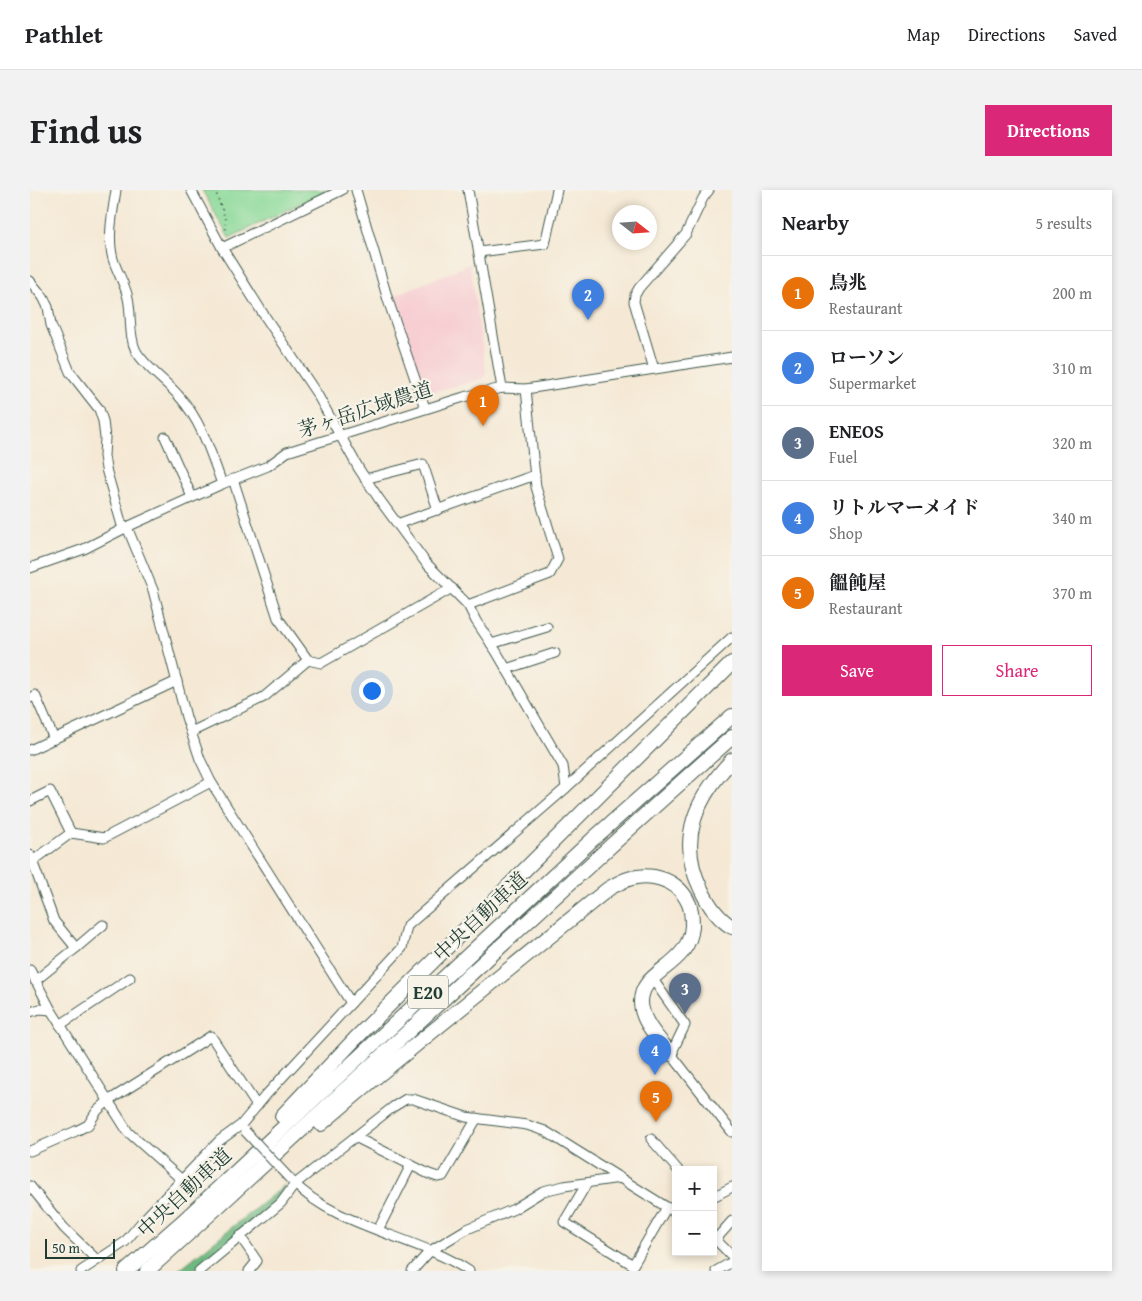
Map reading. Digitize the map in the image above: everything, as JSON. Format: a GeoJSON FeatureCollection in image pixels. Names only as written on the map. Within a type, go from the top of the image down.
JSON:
{"type":"FeatureCollection","features":[{"type":"Feature","properties":{"kind":"highway"},"geometry":{"type":"LineString","coordinates":[[182,1222],[355,1039],[732,663]]}},
{"type":"Feature","properties":{"kind":"highway","name":"中央自動車道"},"geometry":{"type":"LineString","coordinates":[[126,1271],[182,1222],[585,845],[732,716]]}},
{"type":"Feature","properties":{"kind":"highway","name":"中央自動車道"},"geometry":{"type":"LineString","coordinates":[[147,1271],[590,863],[732,737]]}},
{"type":"Feature","properties":{"kind":"highway"},"geometry":{"type":"LineString","coordinates":[[732,760],[708,787],[700,802],[691,834],[690,852],[693,867],[704,895],[723,922],[732,927]]}},
{"type":"Feature","properties":{"kind":"highway"},"geometry":{"type":"LineString","coordinates":[[225,1201],[608,889],[635,876],[646,876],[670,882],[687,898],[691,910],[691,931],[685,948],[680,956],[652,978],[642,991],[642,1012],[653,1031],[671,1054]]}},
{"type":"Feature","properties":{"kind":"street"},"geometry":{"type":"LineString","coordinates":[[116,190],[111,237],[112,257],[128,298],[132,337],[136,350],[179,396],[189,410],[206,438],[222,484]]}},
{"type":"Feature","properties":{"kind":"street"},"geometry":{"type":"LineString","coordinates":[[191,190],[222,248],[262,312],[300,367],[365,479],[426,563],[468,605],[564,766],[566,788]]}},
{"type":"Feature","properties":{"kind":"street"},"geometry":{"type":"LineString","coordinates":[[222,248],[342,190]]}},
{"type":"Feature","properties":{"kind":"street"},"geometry":{"type":"LineString","coordinates":[[356,190],[388,300],[424,408]]}},
{"type":"Feature","properties":{"kind":"street"},"geometry":{"type":"LineString","coordinates":[[468,190],[502,388]]}},
{"type":"Feature","properties":{"kind":"street"},"geometry":{"type":"LineString","coordinates":[[479,252],[545,244],[557,190]]}},
{"type":"Feature","properties":{"kind":"street"},"geometry":{"type":"LineString","coordinates":[[654,369],[634,302],[635,294],[686,234],[703,198],[709,190]]}},
{"type":"Feature","properties":{"kind":"street"},"geometry":{"type":"LineString","coordinates":[[30,281],[43,297],[48,307],[51,325],[70,372],[99,409],[105,438],[104,456],[106,469],[125,528],[153,590],[191,732],[211,782],[351,1003]]}},
{"type":"Feature","properties":{"kind":"street","name":"茅ヶ岳広域農道"},"geometry":{"type":"LineString","coordinates":[[30,568],[84,549],[192,497],[268,466],[287,452],[424,408],[464,396],[502,388],[526,389],[732,357]]}},
{"type":"Feature","properties":{"kind":"street"},"geometry":{"type":"LineString","coordinates":[[468,605],[550,574],[558,559],[536,487],[526,389]]}},
{"type":"Feature","properties":{"kind":"street"},"geometry":{"type":"LineString","coordinates":[[165,437],[192,497]]}},
{"type":"Feature","properties":{"kind":"street"},"geometry":{"type":"LineString","coordinates":[[365,479],[423,464],[438,510]]}},
{"type":"Feature","properties":{"kind":"street"},"geometry":{"type":"LineString","coordinates":[[397,524],[535,475]]}},
{"type":"Feature","properties":{"kind":"street"},"geometry":{"type":"LineString","coordinates":[[233,479],[278,618],[308,660],[321,663],[452,588]]}},
{"type":"Feature","properties":{"kind":"street"},"geometry":{"type":"LineString","coordinates":[[491,644],[546,627]]}},
{"type":"Feature","properties":{"kind":"street"},"geometry":{"type":"LineString","coordinates":[[81,1271],[125,1242],[146,1217],[219,1141],[243,1128],[256,1106],[402,948],[407,926],[566,788],[732,637]]}},
{"type":"Feature","properties":{"kind":"street"},"geometry":{"type":"LineString","coordinates":[[506,669],[555,653]]}},
{"type":"Feature","properties":{"kind":"street"},"geometry":{"type":"LineString","coordinates":[[191,732],[264,698],[308,660]]}},
{"type":"Feature","properties":{"kind":"street"},"geometry":{"type":"LineString","coordinates":[[30,750],[177,681]]}},
{"type":"Feature","properties":{"kind":"street"},"geometry":{"type":"LineString","coordinates":[[30,698],[35,695],[54,739]]}},
{"type":"Feature","properties":{"kind":"street"},"geometry":{"type":"LineString","coordinates":[[76,948],[54,921],[31,860],[71,833],[104,838],[211,782]]}},
{"type":"Feature","properties":{"kind":"street"},"geometry":{"type":"LineString","coordinates":[[30,801],[50,791],[71,833]]}},
{"type":"Feature","properties":{"kind":"street"},"geometry":{"type":"LineString","coordinates":[[35,981],[103,924]]}},
{"type":"Feature","properties":{"kind":"street"},"geometry":{"type":"LineString","coordinates":[[30,970],[50,1010],[128,1132],[182,1180]]}},
{"type":"Feature","properties":{"kind":"street"},"geometry":{"type":"LineString","coordinates":[[60,1025],[130,978]]}},
{"type":"Feature","properties":{"kind":"street"},"geometry":{"type":"LineString","coordinates":[[652,978],[685,1025],[671,1054],[732,1132]]}},
{"type":"Feature","properties":{"kind":"street"},"geometry":{"type":"LineString","coordinates":[[30,1012],[50,1010]]}},
{"type":"Feature","properties":{"kind":"street"},"geometry":{"type":"LineString","coordinates":[[30,1151],[88,1125],[97,1111],[108,1101],[210,1036],[256,1106]]}},
{"type":"Feature","properties":{"kind":"street"},"geometry":{"type":"LineString","coordinates":[[198,1271],[281,1203],[293,1182],[356,1137],[393,1107],[406,1099],[413,1098],[466,1116],[526,1125],[545,1131],[673,1211]]}},
{"type":"Feature","properties":{"kind":"street"},"geometry":{"type":"LineString","coordinates":[[356,1137],[429,1174],[443,1176],[478,1118]]}},
{"type":"Feature","properties":{"kind":"street"},"geometry":{"type":"LineString","coordinates":[[243,1128],[293,1182],[321,1204],[430,1251],[469,1271]]}},
{"type":"Feature","properties":{"kind":"street"},"geometry":{"type":"LineString","coordinates":[[651,1139],[675,1166]]}},
{"type":"Feature","properties":{"kind":"street"},"geometry":{"type":"LineString","coordinates":[[378,1230],[411,1165]]}},
{"type":"Feature","properties":{"kind":"street"},"geometry":{"type":"LineString","coordinates":[[412,1271],[430,1251],[465,1230],[514,1209],[544,1191],[564,1186],[620,1178]]}},
{"type":"Feature","properties":{"kind":"street"},"geometry":{"type":"LineString","coordinates":[[587,1183],[564,1222],[633,1265],[667,1207]]}},
{"type":"Feature","properties":{"kind":"street"},"geometry":{"type":"LineString","coordinates":[[30,1186],[64,1228],[97,1260]]}},
{"type":"Feature","properties":{"kind":"street"},"geometry":{"type":"LineString","coordinates":[[717,1195],[732,1187]]}},
{"type":"Feature","properties":{"kind":"street"},"geometry":{"type":"LineString","coordinates":[[717,1235],[732,1220]]}},
{"type":"Feature","properties":{"kind":"street"},"geometry":{"type":"LineString","coordinates":[[240,1236],[257,1261],[249,1271]]}},
{"type":"Feature","properties":{"kind":"street"},"geometry":{"type":"LineString","coordinates":[[717,1241],[732,1256]]}},
{"type":"Feature","properties":{"kind":"street"},"geometry":{"type":"LineString","coordinates":[[716,1271],[732,1262]]}},
{"type":"Feature","properties":{"kind":"path"},"geometry":{"type":"LineString","coordinates":[[215,190],[225,218],[226,232]]}},
{"type":"Feature","properties":{"kind":"shaded area"},"geometry":{"type":"Polygon","coordinates":[[[470,264],[486,374],[483,379],[423,394],[391,297],[470,264]]]}},
{"type":"Feature","properties":{"kind":"green space"},"geometry":{"type":"Polygon","coordinates":[[[202,190],[328,190],[229,238],[202,190]]]}},
{"type":"Feature","properties":{"kind":"green space"},"geometry":{"type":"Polygon","coordinates":[[[285,1185],[276,1203],[207,1260],[192,1271],[177,1271],[285,1185]]]}},
{"type":"Feature","properties":{"kind":"place","name":"ローソン"},"geometry":{"type":"Point","coordinates":[588,320]}},
{"type":"Feature","properties":{"kind":"place","name":"鳥兆"},"geometry":{"type":"Point","coordinates":[483,426]}},
{"type":"Feature","properties":{"kind":"place","name":"ENEOS"},"geometry":{"type":"Point","coordinates":[685,1014]}},
{"type":"Feature","properties":{"kind":"place","name":"リトルマーメイド"},"geometry":{"type":"Point","coordinates":[655,1075]}},
{"type":"Feature","properties":{"kind":"place","name":"饂飩屋"},"geometry":{"type":"Point","coordinates":[656,1122]}}]}
